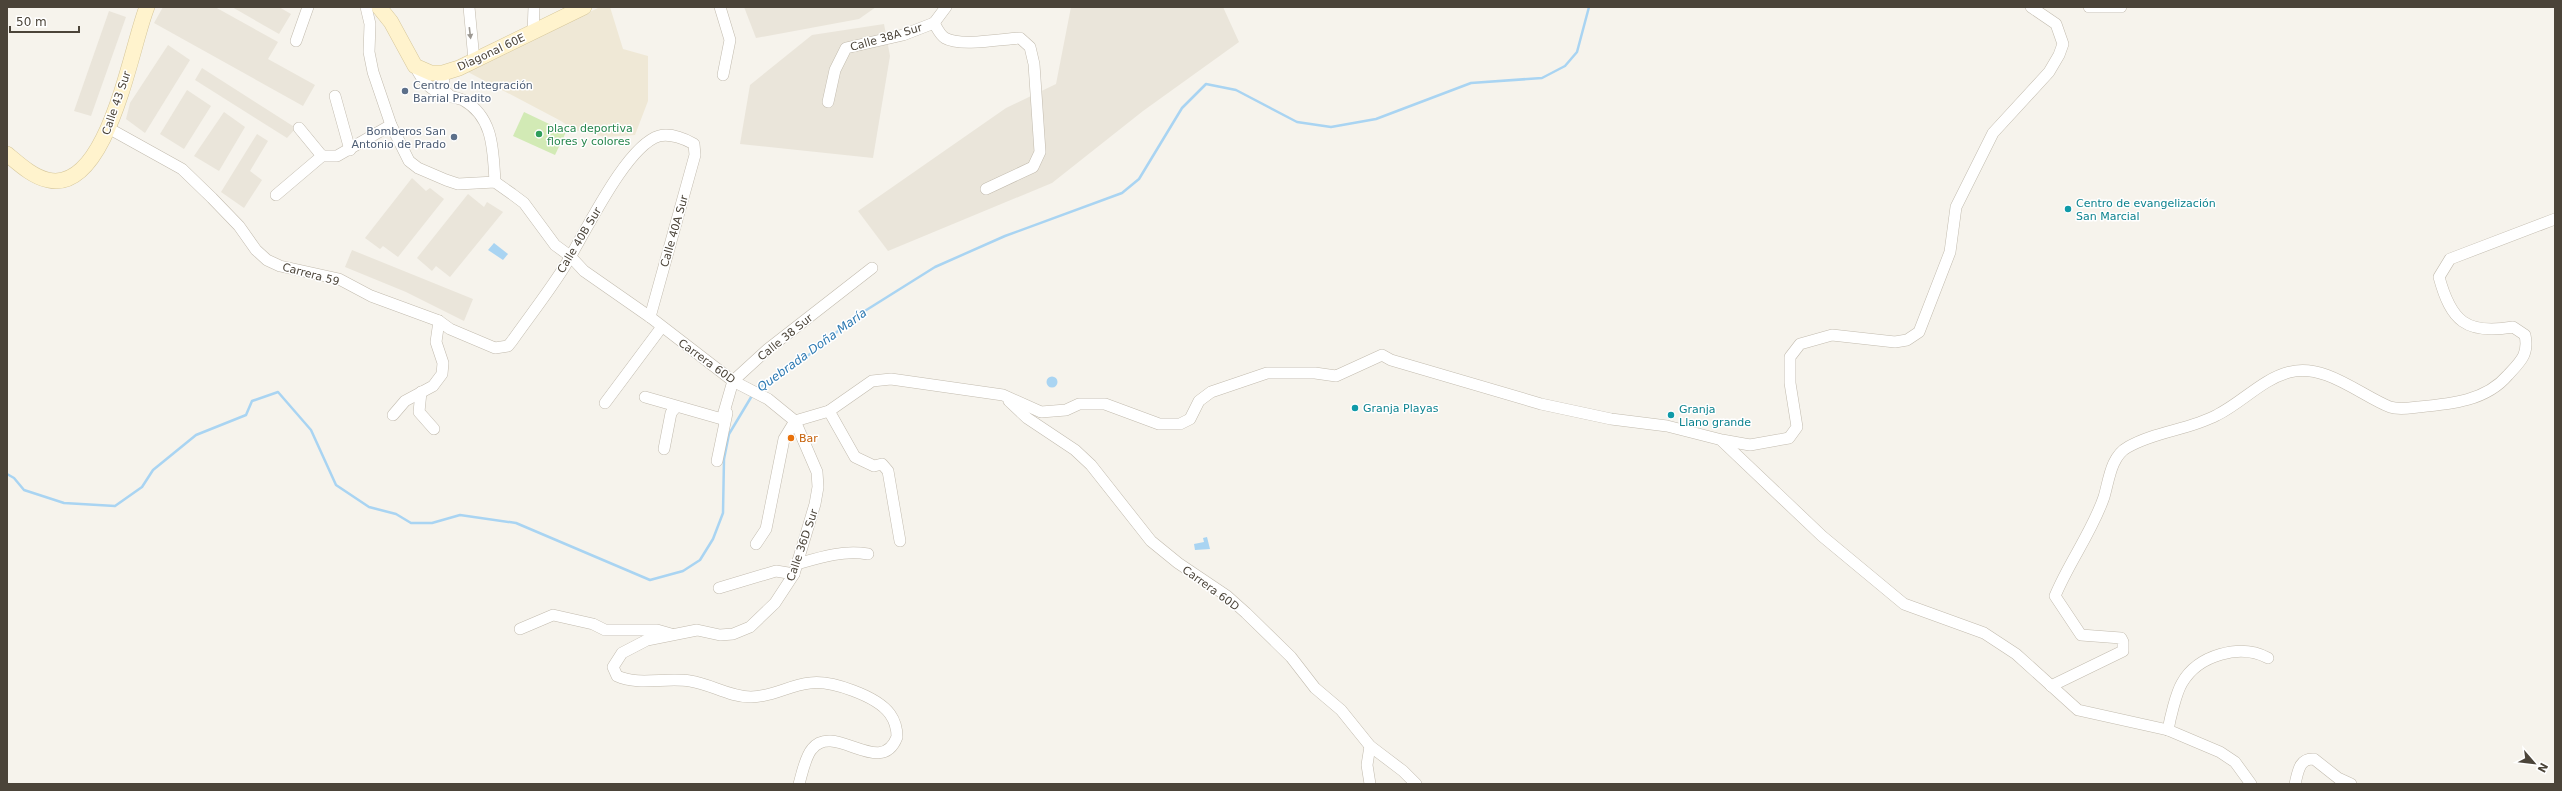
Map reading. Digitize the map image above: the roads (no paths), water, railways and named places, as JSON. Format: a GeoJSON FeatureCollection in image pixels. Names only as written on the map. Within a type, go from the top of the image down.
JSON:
{"type":"FeatureCollection","features":[{"type":"Feature","properties":{"kind":"main road","name":"Calle 43 Sur"},"geometry":{"type":"LineString","coordinates":[[7,154],[23,168],[47,180],[59,181],[81,170],[93,158],[110,129],[147,7]]}},
{"type":"Feature","properties":{"kind":"main road"},"geometry":{"type":"LineString","coordinates":[[379,7],[392,22],[415,66]]}},
{"type":"Feature","properties":{"kind":"main road","name":"Diagonal 60E"},"geometry":{"type":"LineString","coordinates":[[415,66],[431,73],[443,73],[533,33],[584,7]]}},
{"type":"Feature","properties":{"kind":"street"},"geometry":{"type":"LineString","coordinates":[[296,41],[308,7]]}},
{"type":"Feature","properties":{"kind":"street"},"geometry":{"type":"LineString","coordinates":[[366,7],[370,24],[371,62],[391,126],[409,161],[418,168],[458,184],[495,182],[492,143],[487,126],[481,115],[462,99],[451,97],[430,88],[415,66]]}},
{"type":"Feature","properties":{"kind":"street"},"geometry":{"type":"LineString","coordinates":[[469,7],[474,60]]}},
{"type":"Feature","properties":{"kind":"street"},"geometry":{"type":"LineString","coordinates":[[533,33],[534,7]]}},
{"type":"Feature","properties":{"kind":"street"},"geometry":{"type":"LineString","coordinates":[[720,7],[730,40],[723,75]]}},
{"type":"Feature","properties":{"kind":"street"},"geometry":{"type":"LineString","coordinates":[[946,7],[934,23],[944,38],[966,42],[1020,38],[1030,47],[1034,64],[1040,152],[1033,167],[986,189]]}},
{"type":"Feature","properties":{"kind":"street"},"geometry":{"type":"LineString","coordinates":[[756,544],[766,529],[784,439],[795,421],[829,411],[872,381],[891,379],[1003,396],[1041,412],[1066,410],[1079,404],[1105,404],[1159,424],[1180,424],[1190,419],[1199,402],[1211,392],[1267,373],[1315,373],[1336,376],[1382,355],[1391,360],[1541,404],[1611,418],[1667,426],[1722,440],[1750,445],[1789,438],[1797,427],[1790,383],[1790,357],[1800,344],[1832,335],[1895,342],[1907,340],[1919,332],[1950,252],[1956,207],[1993,133],[2049,72],[2060,55],[2063,44],[2056,24],[2031,7]]}},
{"type":"Feature","properties":{"kind":"street"},"geometry":{"type":"LineString","coordinates":[[2089,7],[2121,7]]}},
{"type":"Feature","properties":{"kind":"street","name":"Calle 38A Sur"},"geometry":{"type":"LineString","coordinates":[[828,102],[835,70],[846,48],[903,35],[934,23]]}},
{"type":"Feature","properties":{"kind":"street"},"geometry":{"type":"LineString","coordinates":[[443,73],[444,90],[451,97]]}},
{"type":"Feature","properties":{"kind":"street"},"geometry":{"type":"LineString","coordinates":[[335,96],[350,150]]}},
{"type":"Feature","properties":{"kind":"street"},"geometry":{"type":"LineString","coordinates":[[299,128],[322,156],[327,158],[350,150],[391,126]]}},
{"type":"Feature","properties":{"kind":"street","name":"Carrera 59"},"geometry":{"type":"LineString","coordinates":[[110,129],[182,170],[239,226],[256,250],[268,260],[280,266],[339,279],[370,296],[439,321],[468,337],[495,348],[501,348]]}},
{"type":"Feature","properties":{"kind":"street","name":"Calle 40A Sur"},"geometry":{"type":"LineString","coordinates":[[650,317],[695,155],[694,144],[683,138],[660,135]]}},
{"type":"Feature","properties":{"kind":"street","name":"Calle 40B Sur"},"geometry":{"type":"LineString","coordinates":[[501,348],[512,341],[570,256],[626,164],[640,148],[660,135]]}},
{"type":"Feature","properties":{"kind":"street"},"geometry":{"type":"LineString","coordinates":[[276,195],[322,156]]}},
{"type":"Feature","properties":{"kind":"street","name":"Carrera 60D"},"geometry":{"type":"LineString","coordinates":[[495,182],[524,204],[555,245],[570,256],[584,271],[650,317],[661,328],[736,383],[768,399],[795,421]]}},
{"type":"Feature","properties":{"kind":"street"},"geometry":{"type":"LineString","coordinates":[[2051,686],[2123,651],[2123,642],[2121,638],[2081,635],[2055,596],[2092,524],[2103,498],[2113,463],[2126,447],[2218,415],[2270,379],[2292,371],[2312,372],[2338,379],[2396,409],[2463,402],[2496,388],[2521,361],[2528,348],[2525,334],[2513,327],[2491,330],[2474,328],[2457,318],[2444,297],[2439,277],[2450,259],[2470,253],[2555,219]]}},
{"type":"Feature","properties":{"kind":"street","name":"Calle 38 Sur"},"geometry":{"type":"LineString","coordinates":[[736,383],[768,349],[872,268]]}},
{"type":"Feature","properties":{"kind":"street"},"geometry":{"type":"LineString","coordinates":[[393,415],[405,401],[436,383],[443,370],[436,342],[439,321]]}},
{"type":"Feature","properties":{"kind":"street"},"geometry":{"type":"LineString","coordinates":[[605,403],[661,328]]}},
{"type":"Feature","properties":{"kind":"street"},"geometry":{"type":"LineString","coordinates":[[645,397],[721,420],[725,416],[736,383]]}},
{"type":"Feature","properties":{"kind":"street"},"geometry":{"type":"LineString","coordinates":[[717,461],[736,383]]}},
{"type":"Feature","properties":{"kind":"street"},"geometry":{"type":"LineString","coordinates":[[421,392],[419,412],[434,429]]}},
{"type":"Feature","properties":{"kind":"street","name":"Carrera 60D"},"geometry":{"type":"LineString","coordinates":[[1003,396],[1027,418],[1075,450],[1091,465],[1151,540],[1178,563],[1227,596],[1246,613],[1291,657],[1315,688],[1348,717],[1370,746],[1403,771],[1416,784]]}},
{"type":"Feature","properties":{"kind":"street"},"geometry":{"type":"LineString","coordinates":[[664,449],[671,413],[676,407]]}},
{"type":"Feature","properties":{"kind":"street"},"geometry":{"type":"LineString","coordinates":[[829,411],[855,458],[874,466],[882,464],[888,471],[900,541]]}},
{"type":"Feature","properties":{"kind":"street","name":"Calle 36D Sur"},"geometry":{"type":"LineString","coordinates":[[671,634],[697,630],[720,635],[733,634],[750,627],[775,603],[795,569],[810,525],[818,487],[817,472],[795,421]]}},
{"type":"Feature","properties":{"kind":"street"},"geometry":{"type":"LineString","coordinates":[[1722,440],[1822,536],[1904,604],[1984,633],[2016,654],[2078,710],[2168,730],[2220,752],[2235,762],[2251,784]]}},
{"type":"Feature","properties":{"kind":"street"},"geometry":{"type":"LineString","coordinates":[[719,588],[776,572],[795,569],[838,553],[853,552],[868,554]]}},
{"type":"Feature","properties":{"kind":"street"},"geometry":{"type":"LineString","coordinates":[[520,629],[553,615],[593,624],[605,630],[657,630],[671,634]]}},
{"type":"Feature","properties":{"kind":"street"},"geometry":{"type":"LineString","coordinates":[[671,634],[647,640],[622,653],[613,664],[615,673],[629,679],[690,681],[726,693],[750,697],[777,693],[810,682],[828,683],[874,701],[890,714],[896,725],[897,737],[889,749],[876,753],[833,741],[818,743],[810,751],[799,784]]}},
{"type":"Feature","properties":{"kind":"street"},"geometry":{"type":"LineString","coordinates":[[2168,730],[2181,685],[2189,673],[2201,663],[2215,657],[2242,650],[2268,658]]}},
{"type":"Feature","properties":{"kind":"street"},"geometry":{"type":"LineString","coordinates":[[1370,746],[1368,765],[1370,784]]}},
{"type":"Feature","properties":{"kind":"street"},"geometry":{"type":"LineString","coordinates":[[2296,784],[2300,766],[2309,758],[2314,759],[2338,778],[2351,784]]}},
{"type":"Feature","properties":{"kind":"water"},"geometry":{"type":"Polygon","coordinates":[[[494,243],[508,254],[503,260],[488,250],[494,243]]]}},
{"type":"Feature","properties":{"kind":"water"},"geometry":{"type":"Polygon","coordinates":[[[1052,376],[1056,378],[1058,382],[1056,386],[1052,388],[1048,386],[1046,382],[1048,378],[1052,376]]]}},
{"type":"Feature","properties":{"kind":"water"},"geometry":{"type":"Polygon","coordinates":[[[1207,537],[1210,549],[1195,550],[1194,544],[1204,542],[1203,538],[1207,537]]]}},
{"type":"Feature","properties":{"kind":"waterway","name":"Quebrada Doña María"},"geometry":{"type":"LineString","coordinates":[[756,390],[816,350],[852,319],[935,267],[1005,236],[1122,193],[1139,179],[1182,108],[1206,84],[1236,90],[1297,122],[1331,127],[1376,119],[1471,83],[1542,78],[1565,66],[1577,52],[1589,7]]}},
{"type":"Feature","properties":{"kind":"waterway","name":"Quebrada Doña María"},"geometry":{"type":"LineString","coordinates":[[7,474],[14,478],[24,490],[64,503],[115,506],[142,487],[153,470],[196,435],[246,415],[252,401],[278,392],[311,430],[336,485],[369,507],[396,514],[411,523],[432,523],[460,515],[516,523],[650,580],[683,571],[700,560],[713,539],[723,513],[724,459],[729,434],[753,394]]}},
{"type":"Feature","properties":{"kind":"place","name":"Centro de Integración Barrial Pradito"},"geometry":{"type":"Point","coordinates":[405,91]}},
{"type":"Feature","properties":{"kind":"place","name":"placa deportiva flores y colores"},"geometry":{"type":"Point","coordinates":[539,134]}},
{"type":"Feature","properties":{"kind":"place","name":"Bomberos San Antonio de Prado"},"geometry":{"type":"Point","coordinates":[454,137]}},
{"type":"Feature","properties":{"kind":"place","name":"Centro de evangelización San Marcial"},"geometry":{"type":"Point","coordinates":[2068,209]}},
{"type":"Feature","properties":{"kind":"place","name":"Granja Playas"},"geometry":{"type":"Point","coordinates":[1355,408]}},
{"type":"Feature","properties":{"kind":"place","name":"Granja Llano grande"},"geometry":{"type":"Point","coordinates":[1671,415]}},
{"type":"Feature","properties":{"kind":"place","name":"Bar"},"geometry":{"type":"Point","coordinates":[791,438]}}]}
